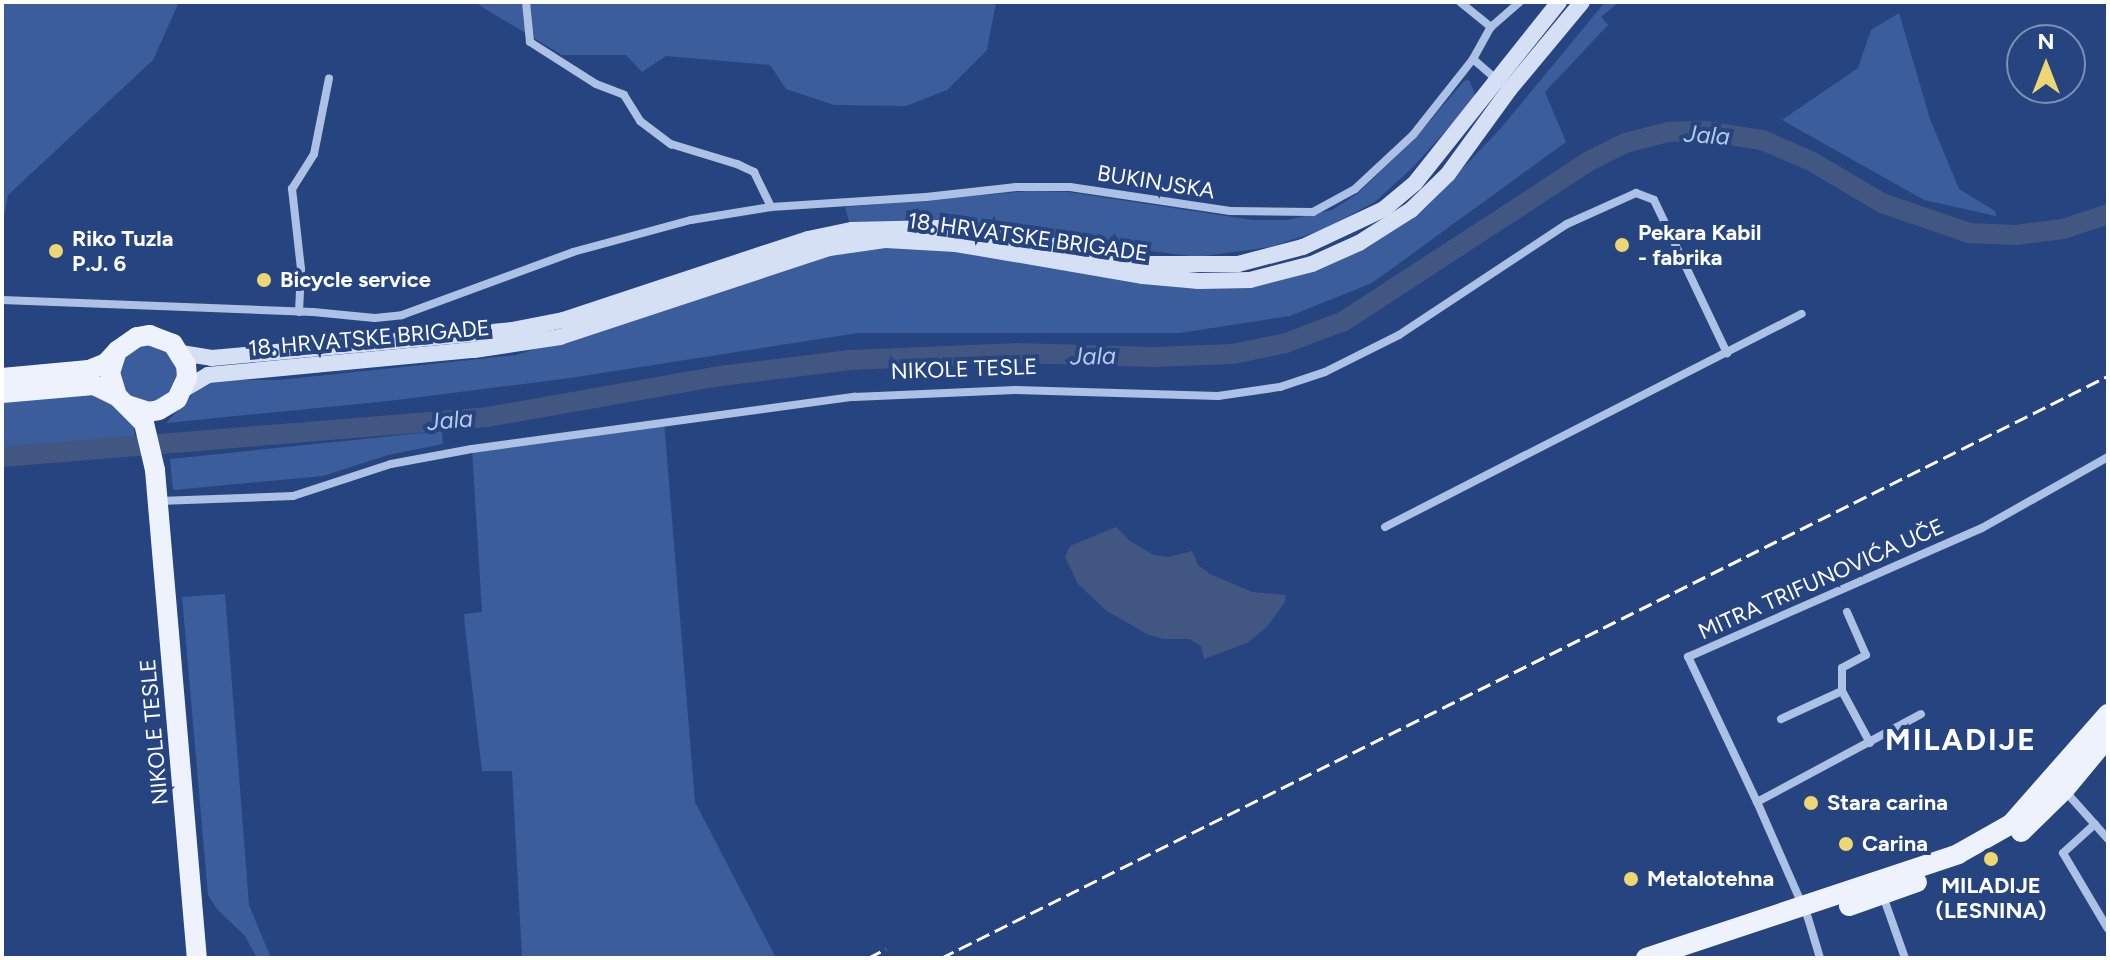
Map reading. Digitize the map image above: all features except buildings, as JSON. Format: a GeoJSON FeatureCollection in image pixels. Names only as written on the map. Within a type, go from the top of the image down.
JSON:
{"type":"FeatureCollection","features":[{"type":"Feature","properties":{"kind":"main road","name":"18. HRVATSKE BRIGADE"},"geometry":{"type":"LineString","coordinates":[[176,398],[208,375],[499,348],[560,337],[829,248],[886,240],[956,244],[1143,276],[1199,281],[1250,280],[1312,264],[1359,243],[1411,210],[1448,174],[1559,2]]}},
{"type":"Feature","properties":{"kind":"main road","name":"18. HRVATSKE BRIGADE"},"geometry":{"type":"LineString","coordinates":[[181,353],[212,358],[512,330],[576,316],[808,239],[852,230],[939,228],[992,234],[1149,264],[1238,264],[1303,247],[1384,209],[1415,183],[1582,2]]}},
{"type":"Feature","properties":{"kind":"main road"},"geometry":{"type":"LineString","coordinates":[[2,378],[89,370],[106,363],[137,337],[150,335],[162,337],[181,353],[186,365],[176,398],[148,412],[94,385],[2,393]]}},
{"type":"Feature","properties":{"kind":"main road"},"geometry":{"type":"LineString","coordinates":[[117,351],[110,373],[122,400],[153,428]]}},
{"type":"Feature","properties":{"kind":"main road","name":"NIKOLE TESLE"},"geometry":{"type":"LineString","coordinates":[[176,398],[153,428],[197,958]]}},
{"type":"Feature","properties":{"kind":"main road"},"geometry":{"type":"LineString","coordinates":[[1689,958],[1958,854],[2011,824],[2108,715]]}},
{"type":"Feature","properties":{"kind":"main road"},"geometry":{"type":"LineString","coordinates":[[1646,958],[1806,913],[1882,896],[1960,866],[2017,835],[2064,790],[2108,737]]}},
{"type":"Feature","properties":{"kind":"street"},"geometry":{"type":"LineString","coordinates":[[526,2],[530,42],[596,84],[624,95],[640,121],[671,144],[754,172],[771,207]]}},
{"type":"Feature","properties":{"kind":"street"},"geometry":{"type":"LineString","coordinates":[[1460,2],[1491,27]]}},
{"type":"Feature","properties":{"kind":"street","name":"BUKINJSKA"},"geometry":{"type":"LineString","coordinates":[[2,300],[299,312],[355,318],[402,315],[573,252],[691,220],[771,207],[926,197],[1045,185],[1230,211],[1313,212],[1355,189],[1413,135],[1473,59],[1491,27],[1520,2]]}},
{"type":"Feature","properties":{"kind":"street"},"geometry":{"type":"LineString","coordinates":[[1473,59],[1503,85]]}},
{"type":"Feature","properties":{"kind":"street"},"geometry":{"type":"LineString","coordinates":[[299,312],[301,269],[292,189],[314,154],[329,78]]}},
{"type":"Feature","properties":{"kind":"street","name":"NIKOLE TESLE"},"geometry":{"type":"LineString","coordinates":[[158,501],[293,496],[391,464],[482,447],[854,397],[1015,390],[1218,396],[1280,387],[1325,372],[1399,335],[1567,224],[1636,193],[1654,200],[1727,353]]}},
{"type":"Feature","properties":{"kind":"street"},"geometry":{"type":"LineString","coordinates":[[1385,527],[1802,314]]}},
{"type":"Feature","properties":{"kind":"street","name":"MITRA TRIFUNOVIĆA UČE"},"geometry":{"type":"LineString","coordinates":[[1820,958],[1806,913],[1688,657],[1982,528],[2108,457]]}},
{"type":"Feature","properties":{"kind":"street","name":"MITRA TRIFUNOVIĆA UČE"},"geometry":{"type":"LineString","coordinates":[[1842,691],[1842,668],[1866,655],[1847,612]]}},
{"type":"Feature","properties":{"kind":"street"},"geometry":{"type":"LineString","coordinates":[[1781,719],[1842,691],[1870,743]]}},
{"type":"Feature","properties":{"kind":"street"},"geometry":{"type":"LineString","coordinates":[[1757,802],[1921,714]]}},
{"type":"Feature","properties":{"kind":"street"},"geometry":{"type":"LineString","coordinates":[[2064,790],[2108,839]]}},
{"type":"Feature","properties":{"kind":"street"},"geometry":{"type":"LineString","coordinates":[[2095,824],[2063,853],[2108,929]]}},
{"type":"Feature","properties":{"kind":"street"},"geometry":{"type":"LineString","coordinates":[[1882,896],[1905,958]]}},
{"type":"Feature","properties":{"kind":"shaded area"},"geometry":{"type":"Polygon","coordinates":[[[2,2],[179,2],[153,60],[8,195],[2,227],[2,2]]]}},
{"type":"Feature","properties":{"kind":"shaded area"},"geometry":{"type":"Polygon","coordinates":[[[474,2],[996,2],[987,50],[947,90],[906,106],[834,105],[786,89],[770,65],[666,56],[642,72],[626,55],[562,55],[474,2]]]}},
{"type":"Feature","properties":{"kind":"shaded area"},"geometry":{"type":"Polygon","coordinates":[[[1605,2],[1619,2],[1601,17],[1608,25],[1545,92],[1566,142],[1372,283],[1290,316],[1180,333],[858,333],[570,378],[389,401],[166,423],[202,384],[216,380],[279,380],[516,355],[828,253],[882,245],[925,246],[1085,273],[1294,275],[1440,192],[1502,127],[1605,2]]]}},
{"type":"Feature","properties":{"kind":"shaded area"},"geometry":{"type":"Polygon","coordinates":[[[1899,13],[1930,119],[1959,189],[1995,211],[1996,216],[1924,200],[1782,120],[1858,68],[1871,30],[1899,13]]]}},
{"type":"Feature","properties":{"kind":"shaded area"},"geometry":{"type":"Polygon","coordinates":[[[1469,80],[1476,97],[1414,166],[1375,202],[1322,230],[1270,247],[1197,257],[972,228],[850,225],[845,207],[1029,191],[1068,192],[1253,220],[1287,220],[1332,210],[1357,194],[1415,138],[1464,81],[1469,80]]]}},
{"type":"Feature","properties":{"kind":"shaded area"},"geometry":{"type":"Polygon","coordinates":[[[147,340],[176,354],[179,386],[155,406],[124,397],[115,366],[147,340]]]}},
{"type":"Feature","properties":{"kind":"shaded area"},"geometry":{"type":"Polygon","coordinates":[[[93,391],[134,421],[135,442],[101,440],[2,451],[2,399],[93,391]]]}},
{"type":"Feature","properties":{"kind":"shaded area"},"geometry":{"type":"Polygon","coordinates":[[[664,421],[695,802],[776,958],[522,958],[512,771],[482,771],[465,627],[464,614],[482,612],[472,449],[664,421]]]}},
{"type":"Feature","properties":{"kind":"shaded area"},"geometry":{"type":"Polygon","coordinates":[[[442,431],[443,444],[388,455],[323,476],[173,490],[170,459],[442,431]]]}},
{"type":"Feature","properties":{"kind":"shaded area"},"geometry":{"type":"Polygon","coordinates":[[[1116,527],[1130,541],[1154,555],[1169,557],[1192,551],[1198,565],[1210,574],[1252,592],[1286,595],[1285,602],[1267,627],[1247,643],[1204,659],[1201,646],[1189,639],[1163,639],[1147,634],[1107,611],[1078,584],[1065,557],[1070,546],[1116,527]]]}},
{"type":"Feature","properties":{"kind":"shaded area"},"geometry":{"type":"Polygon","coordinates":[[[225,594],[249,905],[271,958],[257,958],[245,936],[217,909],[208,895],[182,597],[225,594]]]}},
{"type":"Feature","properties":{"kind":"waterway","name":"Jala"},"geometry":{"type":"LineString","coordinates":[[2,457],[487,417],[720,376],[850,360],[1014,353],[1154,357],[1233,354],[1286,343],[1344,321],[1589,161],[1625,143],[1668,132],[1705,131],[1762,140],[1811,161],[1882,203],[1969,233],[2016,235],[2063,229],[2108,214]]}},
{"type":"Feature","properties":{"kind":"railway"},"geometry":{"type":"LineString","coordinates":[[941,958],[2108,376]]}},
{"type":"Feature","properties":{"kind":"railway"},"geometry":{"type":"LineString","coordinates":[[868,958],[886,949]]}},
{"type":"Feature","properties":{"kind":"place","name":"Pekara Kabil - fabrika"},"geometry":{"type":"Point","coordinates":[1622,245]}},
{"type":"Feature","properties":{"kind":"place","name":"Riko Tuzla P.J. 6"},"geometry":{"type":"Point","coordinates":[56,251]}},
{"type":"Feature","properties":{"kind":"place","name":"Bicycle service"},"geometry":{"type":"Point","coordinates":[264,280]}},
{"type":"Feature","properties":{"kind":"place","name":"Stara carina"},"geometry":{"type":"Point","coordinates":[1811,803]}},
{"type":"Feature","properties":{"kind":"place","name":"Carina"},"geometry":{"type":"Point","coordinates":[1846,844]}},
{"type":"Feature","properties":{"kind":"place","name":"MILADIJE (LESNINA)"},"geometry":{"type":"Point","coordinates":[1991,859]}},
{"type":"Feature","properties":{"kind":"place","name":"Metalotehna"},"geometry":{"type":"Point","coordinates":[1631,879]}},
{"type":"Feature","properties":{"kind":"district","name":"MILADIJE"},"geometry":{"type":"Point","coordinates":[1961,740]}}]}
